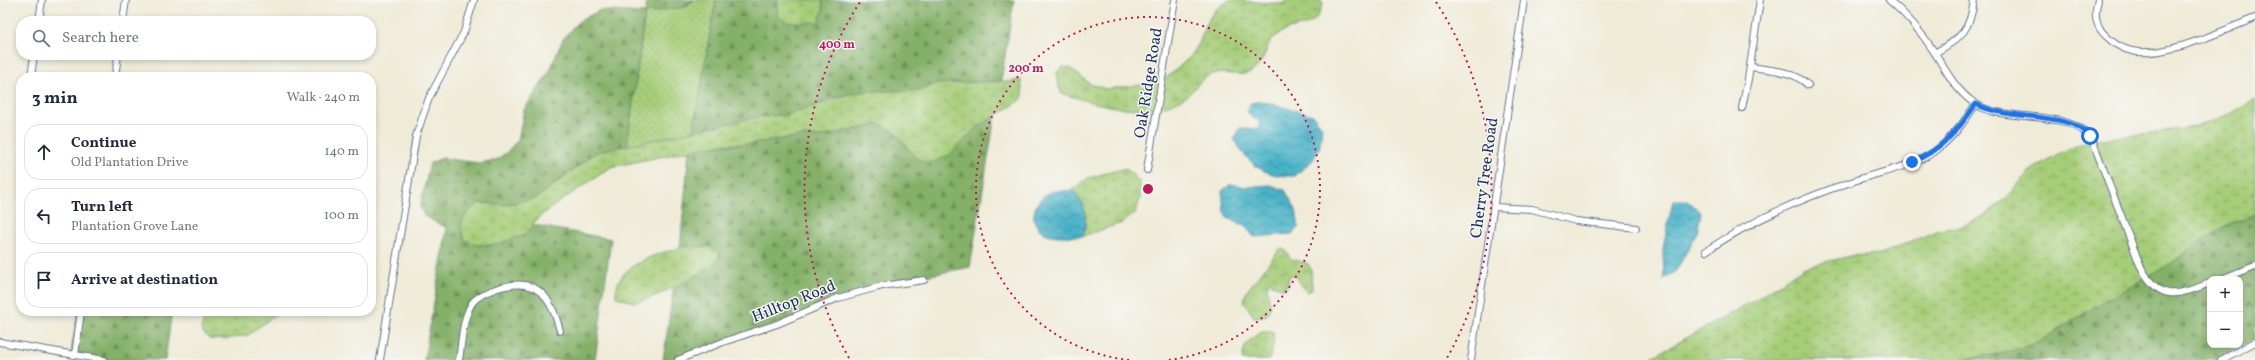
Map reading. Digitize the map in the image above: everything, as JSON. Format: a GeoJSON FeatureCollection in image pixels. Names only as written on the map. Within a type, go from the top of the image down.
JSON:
{"type":"FeatureCollection","features":[{"type":"Feature","properties":{"kind":"street"},"geometry":{"type":"LineString","coordinates":[[40,16],[42,0]]}},
{"type":"Feature","properties":{"kind":"street"},"geometry":{"type":"LineString","coordinates":[[124,16],[126,0]]}},
{"type":"Feature","properties":{"kind":"street"},"geometry":{"type":"LineString","coordinates":[[380,360],[416,136],[429,98],[464,32],[474,0]]}},
{"type":"Feature","properties":{"kind":"street","name":"Oak Ridge Road"},"geometry":{"type":"LineString","coordinates":[[1147,170],[1175,0]]}},
{"type":"Feature","properties":{"kind":"street","name":"Cherry Tree Road"},"geometry":{"type":"LineString","coordinates":[[1471,360],[1524,0]]}},
{"type":"Feature","properties":{"kind":"street"},"geometry":{"type":"LineString","coordinates":[[1742,108],[1760,0]]}},
{"type":"Feature","properties":{"kind":"street"},"geometry":{"type":"LineString","coordinates":[[1889,0],[1909,19],[1935,53],[1960,91],[1976,104],[1997,113],[2073,123],[2085,130],[2093,142],[2140,265],[2150,282],[2160,291],[2177,295],[2207,284]]}},
{"type":"Feature","properties":{"kind":"street"},"geometry":{"type":"LineString","coordinates":[[1935,53],[1965,32],[1971,21],[1974,0]]}},
{"type":"Feature","properties":{"kind":"street"},"geometry":{"type":"LineString","coordinates":[[2098,0],[2095,16],[2104,35],[2125,49],[2140,52],[2185,44],[2255,18]]}},
{"type":"Feature","properties":{"kind":"street"},"geometry":{"type":"LineString","coordinates":[[32,72],[33,60]]}},
{"type":"Feature","properties":{"kind":"street"},"geometry":{"type":"LineString","coordinates":[[116,72],[117,60]]}},
{"type":"Feature","properties":{"kind":"street"},"geometry":{"type":"LineString","coordinates":[[1750,67],[1787,73],[1800,79],[1808,85]]}},
{"type":"Feature","properties":{"kind":"street"},"geometry":{"type":"LineString","coordinates":[[1706,251],[1738,230],[1778,210],[1855,180],[1925,157],[1953,135],[1976,104]]}},
{"type":"Feature","properties":{"kind":"street"},"geometry":{"type":"LineString","coordinates":[[1494,207],[1532,209],[1576,221],[1636,228]]}},
{"type":"Feature","properties":{"kind":"street"},"geometry":{"type":"LineString","coordinates":[[2229,276],[2255,266]]}},
{"type":"Feature","properties":{"kind":"street","name":"Hilltop Road"},"geometry":{"type":"LineString","coordinates":[[678,360],[777,324],[838,298],[882,286],[924,280]]}},
{"type":"Feature","properties":{"kind":"street"},"geometry":{"type":"LineString","coordinates":[[459,360],[466,318],[473,303],[488,292],[512,284],[527,285],[540,291],[546,296],[555,312],[560,331]]}},
{"type":"Feature","properties":{"kind":"street"},"geometry":{"type":"LineString","coordinates":[[75,355],[80,316]]}},
{"type":"Feature","properties":{"kind":"street"},"geometry":{"type":"LineString","coordinates":[[0,342],[104,360]]}},
{"type":"Feature","properties":{"kind":"street"},"geometry":{"type":"LineString","coordinates":[[2222,360],[2255,342]]}},
{"type":"Feature","properties":{"kind":"green space"},"geometry":{"type":"Polygon","coordinates":[[[647,0],[694,0],[685,7],[645,13],[647,0]]]}},
{"type":"Feature","properties":{"kind":"green space"},"geometry":{"type":"Polygon","coordinates":[[[694,0],[716,0],[693,131],[627,146],[645,13],[685,7],[694,0]]]}},
{"type":"Feature","properties":{"kind":"green space"},"geometry":{"type":"Polygon","coordinates":[[[716,0],[779,0],[778,16],[804,21],[818,21],[823,3],[821,0],[1014,0],[1001,81],[938,84],[917,91],[870,91],[831,98],[807,109],[787,115],[758,117],[693,131],[716,0]]]}},
{"type":"Feature","properties":{"kind":"green space"},"geometry":{"type":"Polygon","coordinates":[[[779,0],[821,0],[823,5],[822,14],[818,22],[787,22],[777,16],[779,0]]]}},
{"type":"Feature","properties":{"kind":"green space"},"geometry":{"type":"Polygon","coordinates":[[[1229,0],[1282,4],[1289,0],[1321,0],[1323,3],[1315,20],[1304,26],[1290,29],[1275,37],[1269,44],[1261,63],[1250,73],[1212,74],[1207,76],[1182,99],[1169,105],[1154,108],[1122,108],[1090,102],[1061,93],[1057,81],[1057,72],[1063,67],[1070,68],[1090,84],[1106,89],[1162,82],[1191,56],[1200,42],[1205,25],[1215,10],[1229,0]]]}},
{"type":"Feature","properties":{"kind":"green space"},"geometry":{"type":"Polygon","coordinates":[[[600,10],[645,13],[627,146],[581,163],[537,198],[506,205],[479,203],[525,235],[533,225],[611,239],[595,360],[424,360],[447,228],[424,216],[420,206],[430,163],[443,158],[478,163],[496,160],[506,153],[518,140],[524,110],[549,72],[563,39],[578,22],[600,10]]]}},
{"type":"Feature","properties":{"kind":"green space"},"geometry":{"type":"Polygon","coordinates":[[[1021,80],[1023,96],[1020,101],[977,127],[949,155],[934,162],[924,162],[915,157],[895,132],[880,124],[819,137],[804,136],[746,144],[722,144],[611,167],[549,209],[538,218],[525,235],[498,244],[477,245],[465,240],[463,233],[463,219],[469,211],[479,203],[506,205],[537,198],[597,152],[758,117],[787,115],[849,94],[870,91],[917,91],[937,84],[1005,82],[1021,80]]]}},
{"type":"Feature","properties":{"kind":"green space"},"geometry":{"type":"Polygon","coordinates":[[[2255,100],[2255,214],[2225,226],[2195,245],[2173,262],[2106,300],[2039,342],[2004,353],[1957,360],[1647,360],[1753,301],[1805,267],[1850,256],[1880,254],[1939,230],[1960,227],[1984,216],[2005,199],[2030,171],[2056,155],[2087,141],[2195,127],[2230,114],[2255,100]]]}},
{"type":"Feature","properties":{"kind":"green space"},"geometry":{"type":"Polygon","coordinates":[[[995,116],[970,267],[887,284],[677,360],[663,360],[674,285],[693,277],[709,247],[680,248],[689,151],[722,144],[746,144],[804,136],[819,137],[880,124],[895,132],[915,157],[949,155],[977,127],[995,116]]]}},
{"type":"Feature","properties":{"kind":"green space"},"geometry":{"type":"Polygon","coordinates":[[[1126,168],[1140,182],[1140,198],[1136,213],[1122,223],[1083,236],[1085,212],[1081,201],[1073,190],[1088,178],[1126,168]]]}},
{"type":"Feature","properties":{"kind":"green space"},"geometry":{"type":"Polygon","coordinates":[[[2255,214],[2255,339],[2243,345],[2243,276],[2207,276],[2207,348],[2238,348],[2216,360],[1957,360],[1981,355],[2059,330],[2106,300],[2173,262],[2195,245],[2225,226],[2255,214]]]}},
{"type":"Feature","properties":{"kind":"green space"},"geometry":{"type":"Polygon","coordinates":[[[683,247],[709,247],[719,253],[718,261],[690,279],[642,301],[634,302],[616,297],[617,286],[622,277],[639,262],[683,247]]]}},
{"type":"Feature","properties":{"kind":"green space"},"geometry":{"type":"Polygon","coordinates":[[[1280,249],[1285,250],[1291,259],[1307,263],[1311,269],[1312,290],[1307,292],[1294,275],[1289,276],[1288,284],[1285,289],[1274,286],[1269,280],[1267,290],[1271,307],[1266,316],[1254,317],[1244,302],[1246,292],[1280,249]]]}},
{"type":"Feature","properties":{"kind":"green space"},"geometry":{"type":"Polygon","coordinates":[[[77,316],[171,316],[165,360],[109,360],[71,353],[77,316]]]}},
{"type":"Feature","properties":{"kind":"green space"},"geometry":{"type":"Polygon","coordinates":[[[206,316],[274,316],[248,335],[227,339],[209,339],[201,330],[203,321],[206,316]]]}},
{"type":"Feature","properties":{"kind":"green space"},"geometry":{"type":"Polygon","coordinates":[[[1262,332],[1273,332],[1274,343],[1269,360],[1242,360],[1244,350],[1248,343],[1262,332]]]}},
{"type":"Feature","properties":{"kind":"water"},"geometry":{"type":"Polygon","coordinates":[[[1261,101],[1313,115],[1322,127],[1320,146],[1313,160],[1295,176],[1274,174],[1258,168],[1240,149],[1234,140],[1240,128],[1253,129],[1259,127],[1259,121],[1251,117],[1247,111],[1251,103],[1261,101]]]}},
{"type":"Feature","properties":{"kind":"water"},"geometry":{"type":"Polygon","coordinates":[[[1231,184],[1246,187],[1270,185],[1285,190],[1296,210],[1299,227],[1292,234],[1254,237],[1244,225],[1227,218],[1224,211],[1222,191],[1231,184]]]}},
{"type":"Feature","properties":{"kind":"water"},"geometry":{"type":"Polygon","coordinates":[[[1073,190],[1081,201],[1085,212],[1083,236],[1057,236],[1047,234],[1038,228],[1035,223],[1034,212],[1039,201],[1050,192],[1073,190]]]}},
{"type":"Feature","properties":{"kind":"water"},"geometry":{"type":"Polygon","coordinates":[[[1673,200],[1688,200],[1701,213],[1697,233],[1676,271],[1664,279],[1663,248],[1673,200]]]}},
{"type":"Feature","properties":{"kind":"route"},"geometry":{"type":"LineString","coordinates":[[1912,162],[1925,157],[1944,144],[1961,125],[1976,104],[1997,113],[2073,123],[2085,130],[2090,136]]}}]}
